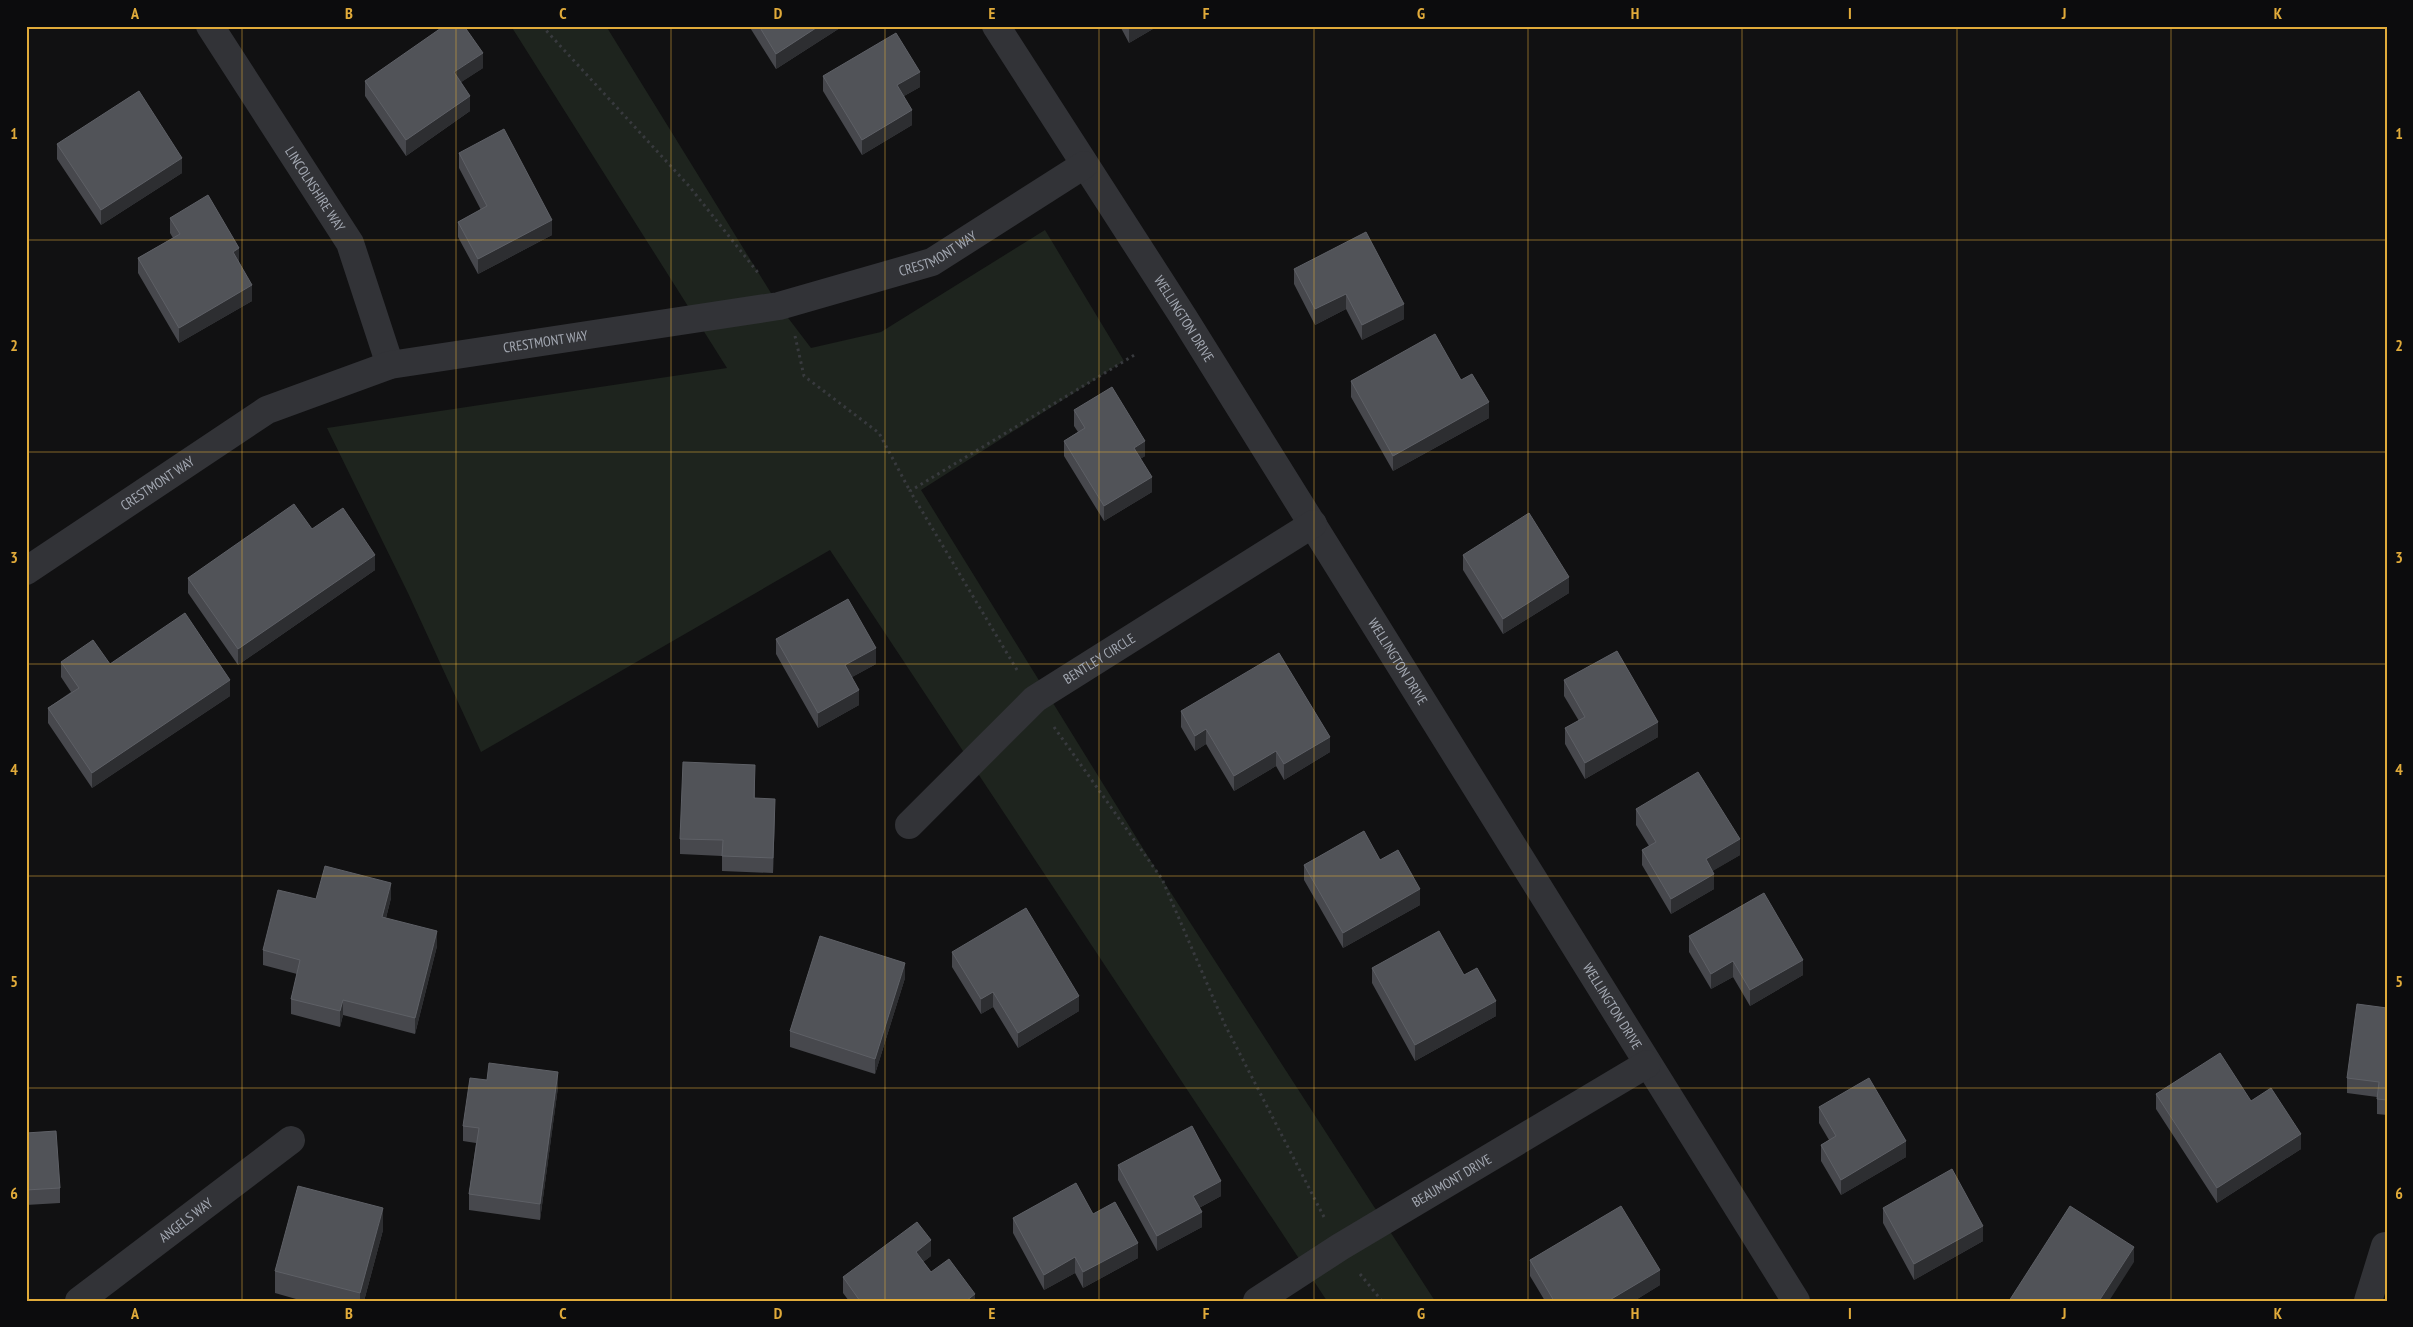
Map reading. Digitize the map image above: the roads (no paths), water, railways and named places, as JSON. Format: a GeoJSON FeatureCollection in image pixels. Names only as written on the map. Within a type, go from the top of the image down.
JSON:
{"type":"FeatureCollection","features":[{"type":"Feature","properties":{"kind":"street","name":"LINCOLNSHIRE WAY"},"geometry":{"type":"LineString","coordinates":[[210,26],[350,243],[390,365]]}},
{"type":"Feature","properties":{"kind":"street","name":"WELLINGTON DRIVE"},"geometry":{"type":"LineString","coordinates":[[996,26],[1184,318],[1796,1301]]}},
{"type":"Feature","properties":{"kind":"street","name":"CRESTMONT WAY"},"geometry":{"type":"LineString","coordinates":[[26,571],[267,410],[390,365],[779,306],[923,265],[932,262],[1084,165]]}},
{"type":"Feature","properties":{"kind":"street","name":"BENTLEY CIRCLE"},"geometry":{"type":"LineString","coordinates":[[909,825],[1035,699],[1312,524]]}},
{"type":"Feature","properties":{"kind":"street","name":"BEAUMONT DRIVE"},"geometry":{"type":"LineString","coordinates":[[1257,1301],[1340,1247],[1647,1064]]}},
{"type":"Feature","properties":{"kind":"street","name":"ANGELS WAY"},"geometry":{"type":"LineString","coordinates":[[79,1301],[291,1140]]}},
{"type":"Feature","properties":{"kind":"street"},"geometry":{"type":"LineString","coordinates":[[2368,1301],[2385,1246]]}}]}
